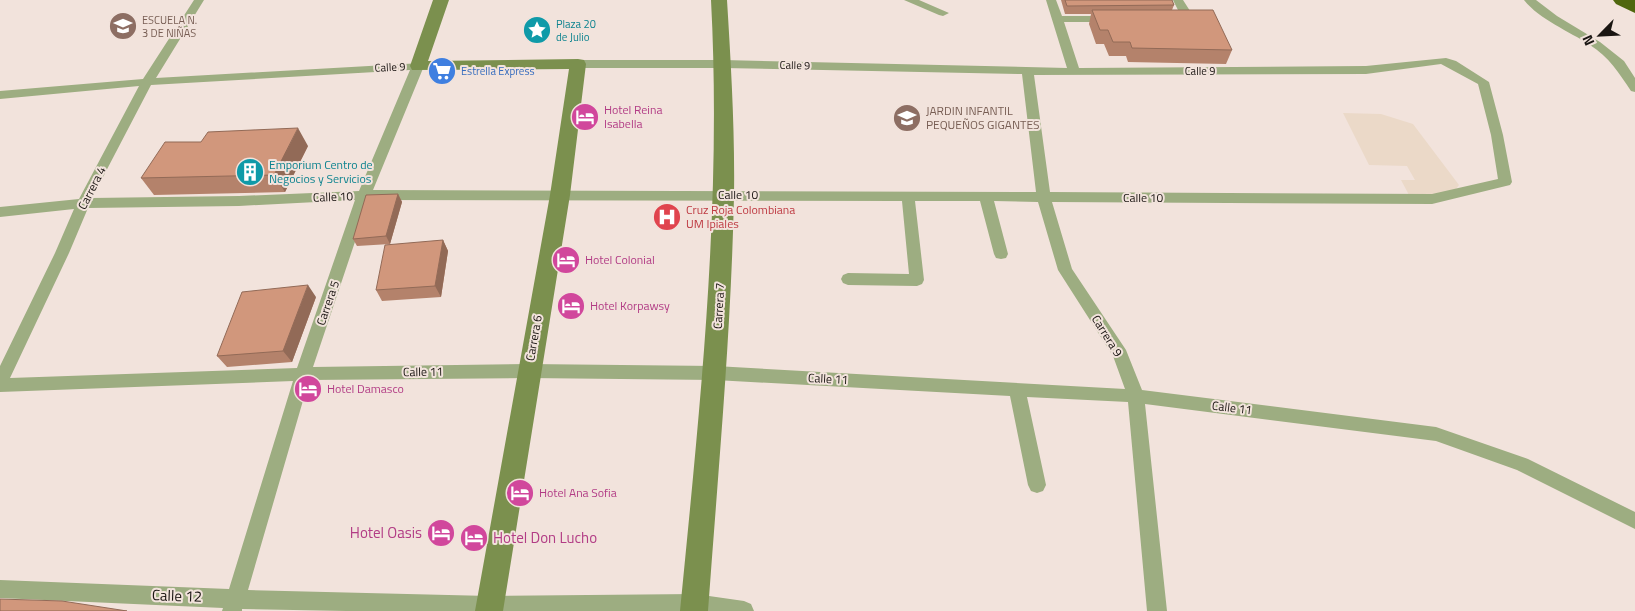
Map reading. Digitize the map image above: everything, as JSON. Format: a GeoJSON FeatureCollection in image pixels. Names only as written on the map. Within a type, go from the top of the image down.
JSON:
{"type":"FeatureCollection","features":[{"type":"Feature","properties":{"kind":"highway"},"geometry":{"type":"LineString","coordinates":[[1622,0],[1635,7]]}},
{"type":"Feature","properties":{"kind":"main road","name":"Carrera 5"},"geometry":{"type":"LineString","coordinates":[[418,66],[441,0]]}},
{"type":"Feature","properties":{"kind":"main road","name":"Carrera 7"},"geometry":{"type":"LineString","coordinates":[[694,607],[715,373],[724,195],[723,64],[719,0]]}},
{"type":"Feature","properties":{"kind":"main road","name":"Calle 9"},"geometry":{"type":"LineString","coordinates":[[418,66],[578,64]]}},
{"type":"Feature","properties":{"kind":"main road","name":"Carrera 6"},"geometry":{"type":"LineString","coordinates":[[489,608],[528,371],[560,195],[578,64]]}},
{"type":"Feature","properties":{"kind":"street","name":"Carrera 4"},"geometry":{"type":"LineString","coordinates":[[0,384],[62,253],[83,203],[147,82],[199,0]]}},
{"type":"Feature","properties":{"kind":"street"},"geometry":{"type":"LineString","coordinates":[[909,0],[943,13]]}},
{"type":"Feature","properties":{"kind":"street"},"geometry":{"type":"LineString","coordinates":[[1051,0],[1074,72]]}},
{"type":"Feature","properties":{"kind":"street"},"geometry":{"type":"LineString","coordinates":[[1164,19],[1183,18],[1186,14],[1178,0]]}},
{"type":"Feature","properties":{"kind":"street"},"geometry":{"type":"LineString","coordinates":[[1529,0],[1553,18],[1596,44],[1620,64],[1635,88]]}},
{"type":"Feature","properties":{"kind":"street"},"geometry":{"type":"LineString","coordinates":[[1057,19],[1125,19]]}},
{"type":"Feature","properties":{"kind":"street","name":"Calle 9"},"geometry":{"type":"LineString","coordinates":[[578,64],[723,64],[1074,72],[1366,70],[1442,60],[1483,82],[1497,135],[1505,182]]}},
{"type":"Feature","properties":{"kind":"street","name":"Calle 9"},"geometry":{"type":"LineString","coordinates":[[0,95],[147,82],[418,66]]}},
{"type":"Feature","properties":{"kind":"street","name":"Carrera 5"},"geometry":{"type":"LineString","coordinates":[[233,605],[303,374],[364,196],[418,66]]}},
{"type":"Feature","properties":{"kind":"street","name":"Carrera 9"},"geometry":{"type":"LineString","coordinates":[[1027,70],[1044,198],[1065,270],[1120,354],[1136,396],[1157,611]]}},
{"type":"Feature","properties":{"kind":"street","name":"Calle 10"},"geometry":{"type":"LineString","coordinates":[[0,212],[83,203],[239,201],[364,196],[724,195],[1432,199],[1505,182]]}},
{"type":"Feature","properties":{"kind":"street"},"geometry":{"type":"LineString","coordinates":[[848,279],[918,280],[908,196]]}},
{"type":"Feature","properties":{"kind":"street"},"geometry":{"type":"LineString","coordinates":[[986,197],[1001,254]]}},
{"type":"Feature","properties":{"kind":"street","name":"Calle 11"},"geometry":{"type":"LineString","coordinates":[[0,384],[303,374],[528,371],[715,373],[1136,396],[1436,434],[1522,464],[1635,521]]}},
{"type":"Feature","properties":{"kind":"street"},"geometry":{"type":"LineString","coordinates":[[1017,390],[1037,485]]}},
{"type":"Feature","properties":{"kind":"street","name":"Calle 12"},"geometry":{"type":"LineString","coordinates":[[0,589],[233,605],[489,608],[694,607],[744,611]]}},
{"type":"Feature","properties":{"kind":"shaded area"},"geometry":{"type":"Polygon","coordinates":[[[1343,113],[1381,114],[1413,124],[1459,185],[1456,189],[1429,196],[1409,195],[1401,180],[1415,180],[1407,166],[1369,165],[1343,113]]]}},
{"type":"Feature","properties":{"kind":"shaded area"},"geometry":{"type":"Polygon","coordinates":[[[677,208],[674,226],[658,226],[662,209],[677,208]]]}},
{"type":"Feature","properties":{"kind":"building"},"geometry":{"type":"Polygon","coordinates":[[[1065,0],[1172,0],[1174,5],[1067,6],[1065,0]]]}},
{"type":"Feature","properties":{"kind":"building"},"geometry":{"type":"Polygon","coordinates":[[[1092,10],[1213,10],[1232,50],[1132,48],[1130,42],[1113,42],[1108,30],[1100,30],[1092,10]]]}},
{"type":"Feature","properties":{"kind":"building"},"geometry":{"type":"Polygon","coordinates":[[[298,128],[274,175],[141,178],[165,142],[201,142],[208,132],[298,128]]]}},
{"type":"Feature","properties":{"kind":"building"},"geometry":{"type":"Polygon","coordinates":[[[398,194],[386,236],[353,239],[366,195],[398,194]]]}},
{"type":"Feature","properties":{"kind":"building"},"geometry":{"type":"Polygon","coordinates":[[[443,240],[435,286],[376,290],[385,245],[443,240]]]}},
{"type":"Feature","properties":{"kind":"building"},"geometry":{"type":"Polygon","coordinates":[[[308,285],[283,351],[217,356],[242,292],[308,285]]]}},
{"type":"Feature","properties":{"kind":"building"},"geometry":{"type":"Polygon","coordinates":[[[0,599],[62,601],[127,611],[0,611],[0,599]]]}},
{"type":"Feature","properties":{"kind":"place","name":"ESCUELA N. 3 DE NIÑAS"},"geometry":{"type":"Point","coordinates":[123,26]}},
{"type":"Feature","properties":{"kind":"place","name":"Plaza 20 de Julio"},"geometry":{"type":"Point","coordinates":[537,30]}},
{"type":"Feature","properties":{"kind":"place","name":"Estrella Express"},"geometry":{"type":"Point","coordinates":[442,71]}},
{"type":"Feature","properties":{"kind":"place","name":"Hotel Reina Isabella"},"geometry":{"type":"Point","coordinates":[585,117]}},
{"type":"Feature","properties":{"kind":"place","name":"JARDIN INFANTIL PEQUEÑOS GIGANTES"},"geometry":{"type":"Point","coordinates":[907,118]}},
{"type":"Feature","properties":{"kind":"place","name":"Emporium Centro de Negocios y Servicios"},"geometry":{"type":"Point","coordinates":[250,172]}},
{"type":"Feature","properties":{"kind":"place","name":"Cruz Roja Colombiana UM Ipiales"},"geometry":{"type":"Point","coordinates":[667,217]}},
{"type":"Feature","properties":{"kind":"place","name":"Hotel Colonial"},"geometry":{"type":"Point","coordinates":[566,260]}},
{"type":"Feature","properties":{"kind":"place","name":"Hotel Korpawsy"},"geometry":{"type":"Point","coordinates":[571,306]}},
{"type":"Feature","properties":{"kind":"place","name":"Hotel Damasco"},"geometry":{"type":"Point","coordinates":[308,389]}},
{"type":"Feature","properties":{"kind":"place","name":"Hotel Ana Sofia"},"geometry":{"type":"Point","coordinates":[520,493]}},
{"type":"Feature","properties":{"kind":"place","name":"Hotel Oasis"},"geometry":{"type":"Point","coordinates":[441,533]}},
{"type":"Feature","properties":{"kind":"place","name":"Hotel Don Lucho"},"geometry":{"type":"Point","coordinates":[474,538]}}]}
